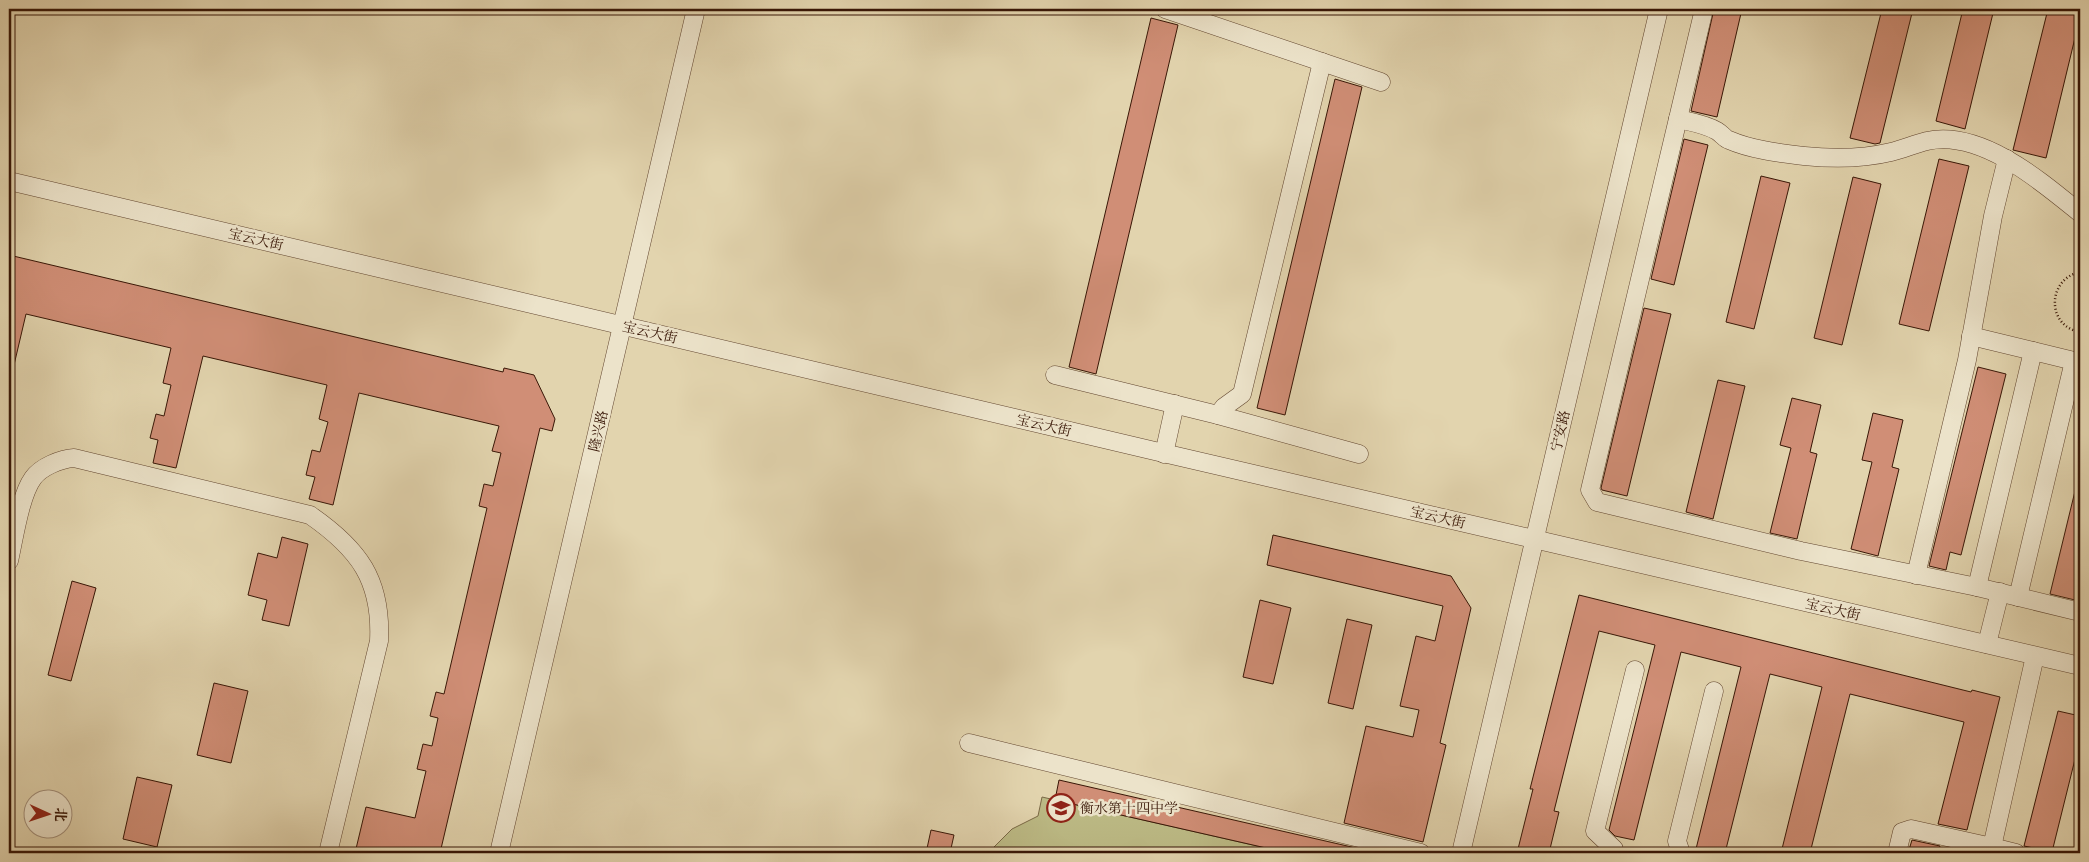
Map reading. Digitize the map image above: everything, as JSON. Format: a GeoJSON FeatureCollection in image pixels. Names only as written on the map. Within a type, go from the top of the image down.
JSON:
{"type":"FeatureCollection","features":[{"type":"Feature","properties":{"kind":"street","name":"隆兴路"},"geometry":{"type":"LineString","coordinates":[[499,853],[696,9]]}},
{"type":"Feature","properties":{"kind":"street"},"geometry":{"type":"LineString","coordinates":[[1165,9],[1381,82]]}},
{"type":"Feature","properties":{"kind":"street","name":"宁安路"},"geometry":{"type":"LineString","coordinates":[[1461,853],[1659,9]]}},
{"type":"Feature","properties":{"kind":"street"},"geometry":{"type":"LineString","coordinates":[[1704,9],[1590,490],[1597,502],[1801,551],[2000,592],[2080,612]]}},
{"type":"Feature","properties":{"kind":"street"},"geometry":{"type":"LineString","coordinates":[[1218,415],[1224,407],[1242,394],[1322,62]]}},
{"type":"Feature","properties":{"kind":"street"},"geometry":{"type":"LineString","coordinates":[[1678,119],[1702,124],[1717,131],[1728,140],[1756,148],[1804,156],[1864,158],[1928,141],[1948,140],[1976,146],[2007,159],[2042,182],[2080,214]]}},
{"type":"Feature","properties":{"kind":"street"},"geometry":{"type":"LineString","coordinates":[[1916,575],[1971,336],[1993,216],[2007,159]]}},
{"type":"Feature","properties":{"kind":"street","name":"宝云大街"},"geometry":{"type":"LineString","coordinates":[[9,181],[1164,454],[2080,666]]}},
{"type":"Feature","properties":{"kind":"street"},"geometry":{"type":"LineString","coordinates":[[1971,336],[2074,361],[2018,597]]}},
{"type":"Feature","properties":{"kind":"street"},"geometry":{"type":"LineString","coordinates":[[1977,587],[2033,351]]}},
{"type":"Feature","properties":{"kind":"street"},"geometry":{"type":"LineString","coordinates":[[1055,375],[1218,415],[1359,454]]}},
{"type":"Feature","properties":{"kind":"street"},"geometry":{"type":"LineString","coordinates":[[1164,454],[1175,404]]}},
{"type":"Feature","properties":{"kind":"street"},"geometry":{"type":"LineString","coordinates":[[9,560],[22,506],[33,477],[42,470],[65,459],[74,458],[310,515],[336,533],[356,555],[376,593],[380,618],[380,642],[328,853]]}},
{"type":"Feature","properties":{"kind":"street"},"geometry":{"type":"LineString","coordinates":[[1987,644],[2000,592]]}},
{"type":"Feature","properties":{"kind":"street"},"geometry":{"type":"LineString","coordinates":[[1983,848],[2035,656]]}},
{"type":"Feature","properties":{"kind":"street"},"geometry":{"type":"LineString","coordinates":[[1613,853],[1614,849],[1595,831],[1635,670]]}},
{"type":"Feature","properties":{"kind":"street"},"geometry":{"type":"LineString","coordinates":[[1680,853],[1677,840],[1714,692]]}},
{"type":"Feature","properties":{"kind":"street"},"geometry":{"type":"LineString","coordinates":[[969,743],[1422,853]]}},
{"type":"Feature","properties":{"kind":"street"},"geometry":{"type":"LineString","coordinates":[[1897,853],[1902,832],[1911,829],[1983,848],[2016,853]]}},
{"type":"Feature","properties":{"kind":"path"},"geometry":{"type":"LineString","coordinates":[[2080,272],[2070,275],[2063,280],[2058,288],[2054,305],[2061,321],[2068,327],[2080,332]]}},
{"type":"Feature","properties":{"kind":"shaded area"},"geometry":{"type":"Polygon","coordinates":[[[1042,797],[1288,853],[988,853],[1012,829],[1038,816],[1042,797]]]}},
{"type":"Feature","properties":{"kind":"building"},"geometry":{"type":"Polygon","coordinates":[[[1714,9],[1742,9],[1717,117],[1691,111],[1714,9]]]}},
{"type":"Feature","properties":{"kind":"building"},"geometry":{"type":"Polygon","coordinates":[[[1882,9],[1913,9],[1880,143],[1875,144],[1850,138],[1882,9]]]}},
{"type":"Feature","properties":{"kind":"building"},"geometry":{"type":"Polygon","coordinates":[[[1963,9],[1994,9],[1965,129],[1936,121],[1963,9]]]}},
{"type":"Feature","properties":{"kind":"building"},"geometry":{"type":"Polygon","coordinates":[[[2048,9],[2080,9],[2080,17],[2046,158],[2013,150],[2048,9]]]}},
{"type":"Feature","properties":{"kind":"building"},"geometry":{"type":"Polygon","coordinates":[[[1151,18],[1178,25],[1096,374],[1069,367],[1151,18]]]}},
{"type":"Feature","properties":{"kind":"building"},"geometry":{"type":"Polygon","coordinates":[[[1335,79],[1362,87],[1285,415],[1257,408],[1335,79]]]}},
{"type":"Feature","properties":{"kind":"building"},"geometry":{"type":"Polygon","coordinates":[[[1684,139],[1708,145],[1674,285],[1651,279],[1684,139]]]}},
{"type":"Feature","properties":{"kind":"building"},"geometry":{"type":"Polygon","coordinates":[[[1939,159],[1969,166],[1929,331],[1899,324],[1939,159]]]}},
{"type":"Feature","properties":{"kind":"building"},"geometry":{"type":"Polygon","coordinates":[[[1761,176],[1790,183],[1754,329],[1726,322],[1761,176]]]}},
{"type":"Feature","properties":{"kind":"building"},"geometry":{"type":"Polygon","coordinates":[[[1853,177],[1881,184],[1842,345],[1814,338],[1853,177]]]}},
{"type":"Feature","properties":{"kind":"building"},"geometry":{"type":"Polygon","coordinates":[[[9,255],[503,372],[504,368],[534,375],[555,419],[552,431],[540,428],[440,853],[355,853],[366,807],[415,818],[426,771],[417,769],[423,744],[432,746],[438,718],[430,716],[436,692],[444,694],[487,508],[479,506],[484,484],[493,486],[501,453],[492,451],[499,426],[359,393],[333,505],[309,499],[315,477],[306,475],[312,450],[320,452],[328,422],[319,419],[327,385],[203,356],[176,468],[153,463],[158,440],[150,438],[156,414],[164,416],[171,385],[163,383],[171,348],[26,314],[14,365],[9,364],[9,255]]]}},
{"type":"Feature","properties":{"kind":"building"},"geometry":{"type":"Polygon","coordinates":[[[1644,308],[1671,314],[1627,496],[1602,490],[1601,488],[1644,308]]]}},
{"type":"Feature","properties":{"kind":"building"},"geometry":{"type":"Polygon","coordinates":[[[1978,367],[2006,374],[1961,555],[1950,552],[1946,570],[1929,566],[1978,367]]]}},
{"type":"Feature","properties":{"kind":"building"},"geometry":{"type":"Polygon","coordinates":[[[1718,380],[1745,386],[1713,519],[1686,512],[1718,380]]]}},
{"type":"Feature","properties":{"kind":"building"},"geometry":{"type":"Polygon","coordinates":[[[1792,398],[1821,405],[1810,452],[1817,454],[1797,539],[1770,533],[1791,448],[1780,445],[1792,398]]]}},
{"type":"Feature","properties":{"kind":"building"},"geometry":{"type":"Polygon","coordinates":[[[1873,413],[1903,420],[1892,467],[1899,469],[1878,556],[1851,549],[1872,462],[1862,460],[1873,413]]]}},
{"type":"Feature","properties":{"kind":"building"},"geometry":{"type":"Polygon","coordinates":[[[2076,487],[2080,488],[2080,579],[2075,600],[2050,594],[2076,487]]]}},
{"type":"Feature","properties":{"kind":"building"},"geometry":{"type":"Polygon","coordinates":[[[1273,535],[1451,576],[1471,608],[1440,743],[1446,745],[1423,842],[1344,823],[1366,726],[1413,737],[1419,710],[1400,706],[1416,636],[1435,641],[1443,606],[1267,565],[1273,535]]]}},
{"type":"Feature","properties":{"kind":"building"},"geometry":{"type":"Polygon","coordinates":[[[282,537],[308,544],[289,626],[262,620],[267,600],[248,595],[258,553],[277,558],[282,537]]]}},
{"type":"Feature","properties":{"kind":"building"},"geometry":{"type":"Polygon","coordinates":[[[72,581],[96,588],[71,681],[48,675],[72,581]]]}},
{"type":"Feature","properties":{"kind":"building"},"geometry":{"type":"Polygon","coordinates":[[[1579,595],[1971,692],[1972,690],[2000,697],[1967,830],[1938,824],[1964,722],[1850,694],[1810,853],[1781,853],[1822,687],[1770,674],[1725,853],[1695,853],[1741,667],[1681,652],[1634,840],[1615,836],[1609,830],[1655,645],[1599,631],[1554,811],[1559,812],[1549,853],[1517,853],[1533,789],[1530,789],[1579,595]]]}},
{"type":"Feature","properties":{"kind":"building"},"geometry":{"type":"Polygon","coordinates":[[[1260,600],[1291,608],[1273,684],[1243,677],[1260,600]]]}},
{"type":"Feature","properties":{"kind":"building"},"geometry":{"type":"Polygon","coordinates":[[[1347,619],[1372,625],[1353,709],[1328,703],[1347,619]]]}},
{"type":"Feature","properties":{"kind":"building"},"geometry":{"type":"Polygon","coordinates":[[[214,683],[248,691],[231,763],[197,755],[214,683]]]}},
{"type":"Feature","properties":{"kind":"building"},"geometry":{"type":"Polygon","coordinates":[[[2058,711],[2080,716],[2080,739],[2052,852],[2024,846],[2058,711]]]}},
{"type":"Feature","properties":{"kind":"building"},"geometry":{"type":"Polygon","coordinates":[[[137,777],[172,785],[157,847],[123,839],[137,777]]]}},
{"type":"Feature","properties":{"kind":"building"},"geometry":{"type":"Polygon","coordinates":[[[1059,780],[1356,848],[1356,853],[1288,853],[1055,800],[1059,780]]]}},
{"type":"Feature","properties":{"kind":"building"},"geometry":{"type":"Polygon","coordinates":[[[931,830],[954,835],[950,853],[926,853],[931,830]]]}},
{"type":"Feature","properties":{"kind":"building"},"geometry":{"type":"Polygon","coordinates":[[[1912,840],[1940,846],[1938,853],[1908,853],[1912,840]]]}},
{"type":"Feature","properties":{"kind":"place","name":"衡水第十四中学"},"geometry":{"type":"Point","coordinates":[1061,808]}}]}
